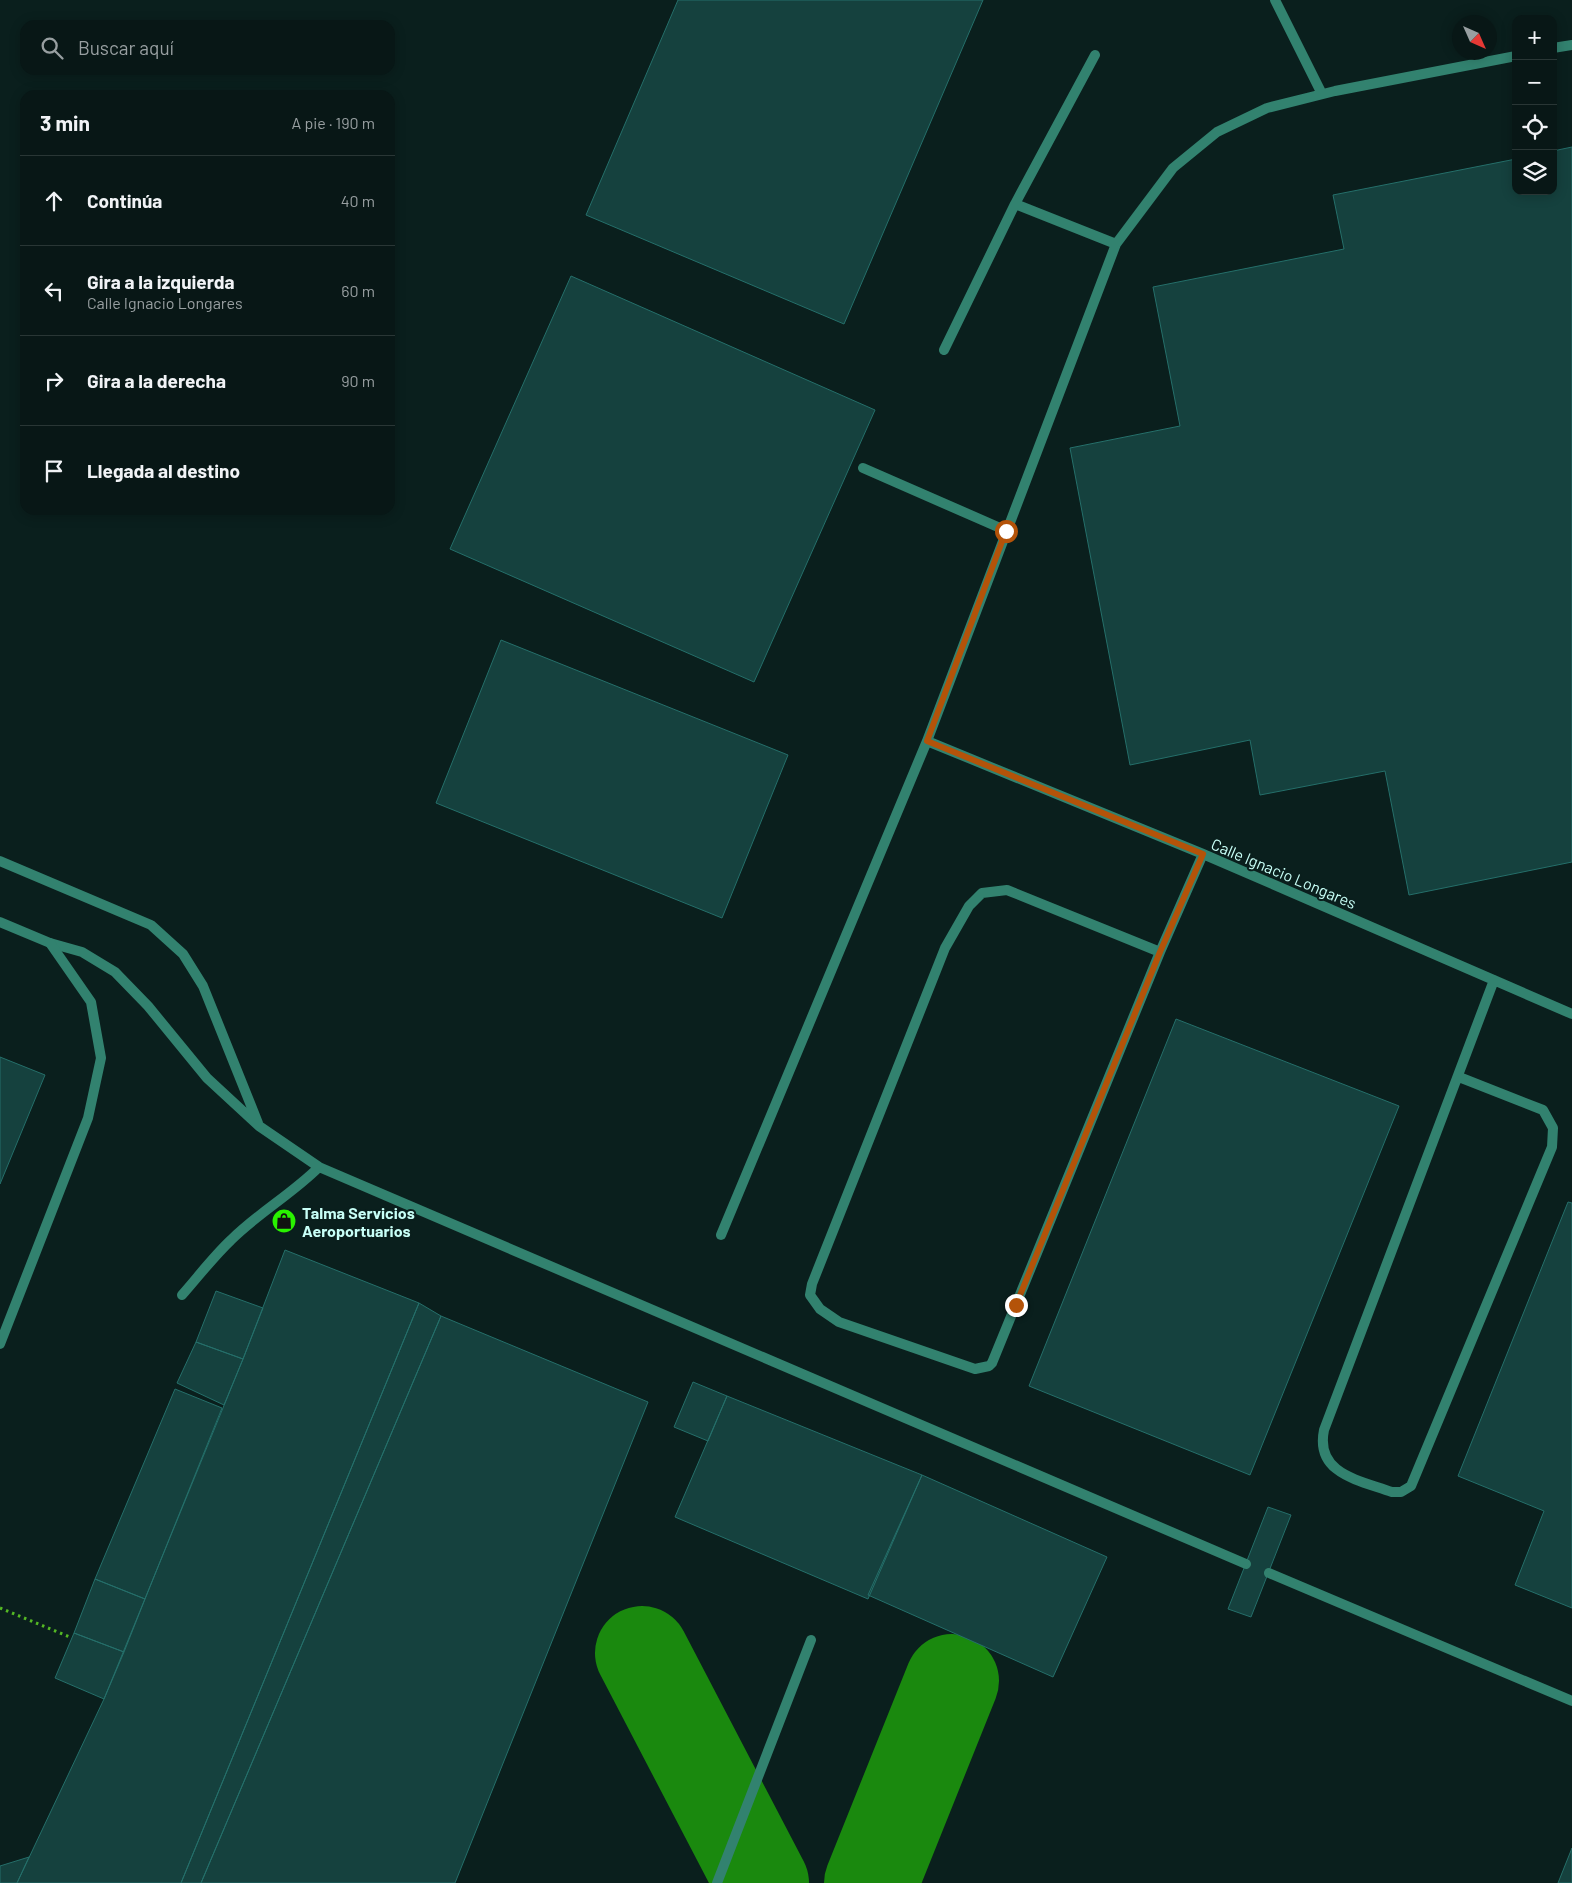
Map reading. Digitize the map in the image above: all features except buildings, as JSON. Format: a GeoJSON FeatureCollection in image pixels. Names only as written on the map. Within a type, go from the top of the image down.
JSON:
{"type":"FeatureCollection","features":[{"type":"Feature","properties":{"kind":"street"},"geometry":{"type":"LineString","coordinates":[[1275,0],[1322,94]]}},
{"type":"Feature","properties":{"kind":"street"},"geometry":{"type":"LineString","coordinates":[[1557,47],[1572,44]]}},
{"type":"Feature","properties":{"kind":"street"},"geometry":{"type":"LineString","coordinates":[[944,350],[1015,204],[1095,55]]}},
{"type":"Feature","properties":{"kind":"street"},"geometry":{"type":"LineString","coordinates":[[721,1234],[927,741],[1116,244],[1173,168],[1217,132],[1267,108],[1322,94],[1512,57]]}},
{"type":"Feature","properties":{"kind":"street"},"geometry":{"type":"LineString","coordinates":[[1015,204],[1116,244]]}},
{"type":"Feature","properties":{"kind":"street"},"geometry":{"type":"LineString","coordinates":[[863,468],[1006,531]]}},
{"type":"Feature","properties":{"kind":"street","name":"Calle Ignacio Longares"},"geometry":{"type":"LineString","coordinates":[[927,741],[1203,854],[1572,1014]]}},
{"type":"Feature","properties":{"kind":"street"},"geometry":{"type":"LineString","coordinates":[[1160,952],[1007,890],[982,893],[969,906],[945,948],[812,1284],[810,1295],[820,1309],[839,1322],[975,1369],[984,1368],[992,1363],[1160,952],[1203,854]]}},
{"type":"Feature","properties":{"kind":"street"},"geometry":{"type":"LineString","coordinates":[[0,861],[151,925],[183,954],[203,986],[260,1126]]}},
{"type":"Feature","properties":{"kind":"street"},"geometry":{"type":"LineString","coordinates":[[0,922],[50,943],[82,952],[115,972],[148,1006],[207,1078],[260,1126],[319,1167],[1246,1564]]}},
{"type":"Feature","properties":{"kind":"street"},"geometry":{"type":"LineString","coordinates":[[0,1344],[88,1118],[101,1058],[91,1002],[50,943]]}},
{"type":"Feature","properties":{"kind":"street"},"geometry":{"type":"LineString","coordinates":[[1459,1077],[1543,1110],[1553,1128],[1552,1147],[1411,1486],[1401,1492],[1392,1492],[1342,1474],[1326,1459],[1321,1444],[1324,1430],[1459,1077],[1494,980]]}},
{"type":"Feature","properties":{"kind":"street"},"geometry":{"type":"LineString","coordinates":[[182,1295],[231,1240],[269,1208],[296,1189],[319,1167]]}},
{"type":"Feature","properties":{"kind":"street"},"geometry":{"type":"LineString","coordinates":[[1269,1573],[1572,1702]]}},
{"type":"Feature","properties":{"kind":"street"},"geometry":{"type":"LineString","coordinates":[[717,1883],[811,1640]]}},
{"type":"Feature","properties":{"kind":"path"},"geometry":{"type":"LineString","coordinates":[[0,1608],[72,1638]]}},
{"type":"Feature","properties":{"kind":"taxiway"},"geometry":{"type":"LineString","coordinates":[[642,1653],[762,1883]]}},
{"type":"Feature","properties":{"kind":"taxiway"},"geometry":{"type":"LineString","coordinates":[[871,1883],[952,1681]]}},
{"type":"Feature","properties":{"kind":"place","name":"Talma Servicios Aeroportuarios"},"geometry":{"type":"Point","coordinates":[284,1221]}},
{"type":"Feature","properties":{"kind":"route"},"geometry":{"type":"LineString","coordinates":[[1006,531],[927,741],[1203,854],[1160,952],[1016,1305]]}}]}
